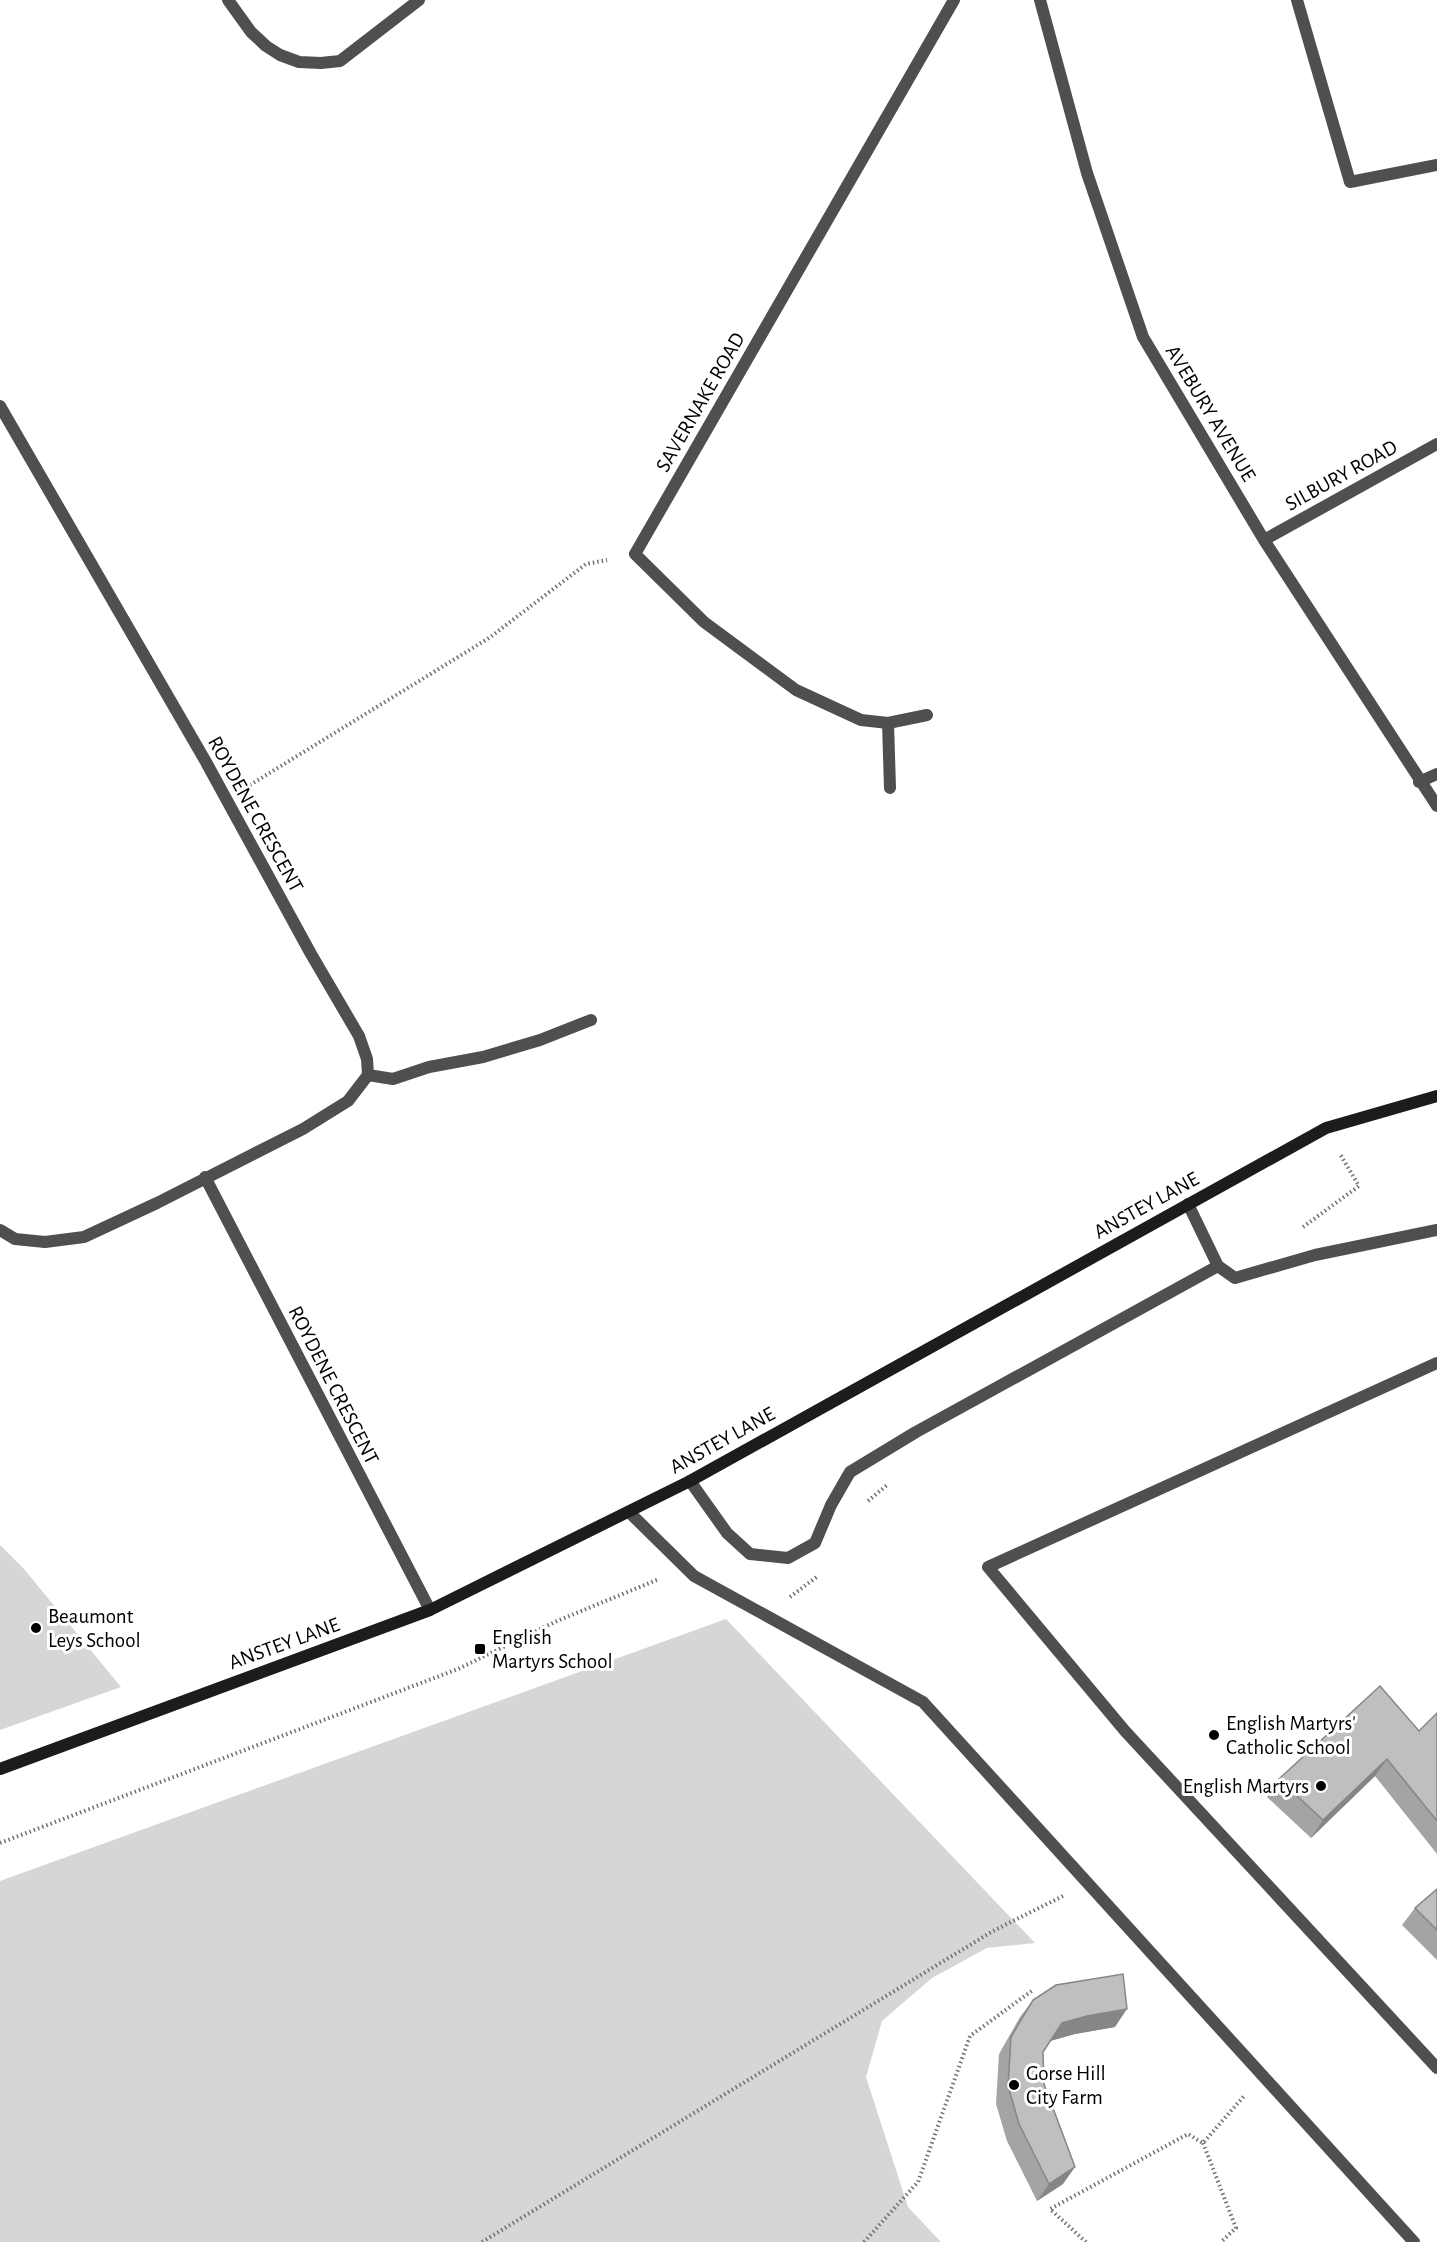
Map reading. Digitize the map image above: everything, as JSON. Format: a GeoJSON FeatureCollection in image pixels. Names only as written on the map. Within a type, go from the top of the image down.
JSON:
{"type":"FeatureCollection","features":[{"type":"Feature","properties":{"kind":"main road","name":"ANSTEY LANE"},"geometry":{"type":"LineString","coordinates":[[0,1769],[430,1610],[690,1481],[1326,1128],[1437,1096]]}},
{"type":"Feature","properties":{"kind":"street"},"geometry":{"type":"LineString","coordinates":[[228,0],[251,32],[266,46],[280,55],[299,62],[321,63],[340,61],[419,0]]}},
{"type":"Feature","properties":{"kind":"street","name":"SAVERNAKE ROAD"},"geometry":{"type":"LineString","coordinates":[[634,554],[954,0]]}},
{"type":"Feature","properties":{"kind":"street","name":"AVEBURY AVENUE"},"geometry":{"type":"LineString","coordinates":[[1041,0],[1087,173],[1143,337],[1263,540],[1419,782],[1437,806]]}},
{"type":"Feature","properties":{"kind":"street"},"geometry":{"type":"LineString","coordinates":[[1297,0],[1350,182],[1437,165]]}},
{"type":"Feature","properties":{"kind":"street","name":"ROYDENE CRESCENT"},"geometry":{"type":"LineString","coordinates":[[0,406],[359,1036],[367,1059],[368,1076]]}},
{"type":"Feature","properties":{"kind":"street","name":"SILBURY ROAD"},"geometry":{"type":"LineString","coordinates":[[1263,540],[1437,444]]}},
{"type":"Feature","properties":{"kind":"street"},"geometry":{"type":"LineString","coordinates":[[634,554],[705,622],[796,690],[861,720],[888,723],[927,715]]}},
{"type":"Feature","properties":{"kind":"street"},"geometry":{"type":"LineString","coordinates":[[888,723],[890,788]]}},
{"type":"Feature","properties":{"kind":"street"},"geometry":{"type":"LineString","coordinates":[[1419,782],[1437,774]]}},
{"type":"Feature","properties":{"kind":"street"},"geometry":{"type":"LineString","coordinates":[[0,1230],[15,1239],[45,1242],[84,1237],[254,1156],[348,1101],[368,1076],[393,1079],[429,1067],[483,1057],[540,1040],[591,1020]]}},
{"type":"Feature","properties":{"kind":"street","name":"ROYDENE CRESCENT"},"geometry":{"type":"LineString","coordinates":[[205,1178],[430,1610]]}},
{"type":"Feature","properties":{"kind":"street"},"geometry":{"type":"LineString","coordinates":[[1188,1204],[1218,1266],[1235,1278],[1315,1255],[1437,1230]]}},
{"type":"Feature","properties":{"kind":"street"},"geometry":{"type":"LineString","coordinates":[[690,1481],[727,1533],[750,1554],[788,1558],[815,1543],[831,1505],[850,1472],[916,1432],[1218,1266]]}},
{"type":"Feature","properties":{"kind":"street"},"geometry":{"type":"LineString","coordinates":[[1437,1364],[988,1567],[1125,1731],[1437,2068]]}},
{"type":"Feature","properties":{"kind":"street"},"geometry":{"type":"LineString","coordinates":[[629,1512],[694,1576],[923,1702],[1414,2242]]}},
{"type":"Feature","properties":{"kind":"path"},"geometry":{"type":"LineString","coordinates":[[226,799],[489,638],[586,564],[634,554]]}},
{"type":"Feature","properties":{"kind":"path"},"geometry":{"type":"LineString","coordinates":[[482,2242],[993,1931],[1088,1883]]}},
{"type":"Feature","properties":{"kind":"path"},"geometry":{"type":"LineString","coordinates":[[864,2242],[918,2182],[970,2036],[1033,1990]]}},
{"type":"Feature","properties":{"kind":"path"},"geometry":{"type":"LineString","coordinates":[[1203,2143],[1262,2075]]}},
{"type":"Feature","properties":{"kind":"path"},"geometry":{"type":"LineString","coordinates":[[1086,2242],[1050,2209],[1188,2134],[1203,2143],[1236,2228],[1221,2242]]}},
{"type":"Feature","properties":{"kind":"shaded area","name":"Beaumont Leys School"},"geometry":{"type":"Polygon","coordinates":[[[0,1545],[24,1569],[121,1687],[0,1730],[0,1545]]]}},
{"type":"Feature","properties":{"kind":"shaded area"},"geometry":{"type":"Polygon","coordinates":[[[726,1619],[1035,1943],[987,1948],[932,1978],[882,2021],[866,2077],[908,2207],[941,2242],[0,2242],[0,1881],[726,1619]]]}},
{"type":"Feature","properties":{"kind":"building","name":"English Martyrs"},"geometry":{"type":"Polygon","coordinates":[[[1380,1686],[1419,1731],[1437,1713],[1437,1821],[1387,1759],[1323,1820],[1279,1779],[1380,1686]]]}},
{"type":"Feature","properties":{"kind":"building"},"geometry":{"type":"Polygon","coordinates":[[[1437,1889],[1437,1930],[1415,1908],[1437,1889]]]}},
{"type":"Feature","properties":{"kind":"building","name":"Gorse Hill City Farm"},"geometry":{"type":"Polygon","coordinates":[[[1123,1974],[1127,2009],[1062,2023],[1043,2052],[1044,2084],[1075,2167],[1049,2184],[1019,2124],[1008,2086],[1011,2037],[1033,2000],[1056,1985],[1123,1974]]]}},
{"type":"Feature","properties":{"kind":"place","name":"Beaumont Leys School"},"geometry":{"type":"Point","coordinates":[36,1628]}},
{"type":"Feature","properties":{"kind":"place","name":"English Martyrs School"},"geometry":{"type":"Point","coordinates":[480,1649]}},
{"type":"Feature","properties":{"kind":"place","name":"English Martyrs' Catholic School"},"geometry":{"type":"Point","coordinates":[1214,1735]}},
{"type":"Feature","properties":{"kind":"place","name":"English Martyrs"},"geometry":{"type":"Point","coordinates":[1321,1786]}},
{"type":"Feature","properties":{"kind":"place","name":"Gorse Hill City Farm"},"geometry":{"type":"Point","coordinates":[1014,2085]}}]}
